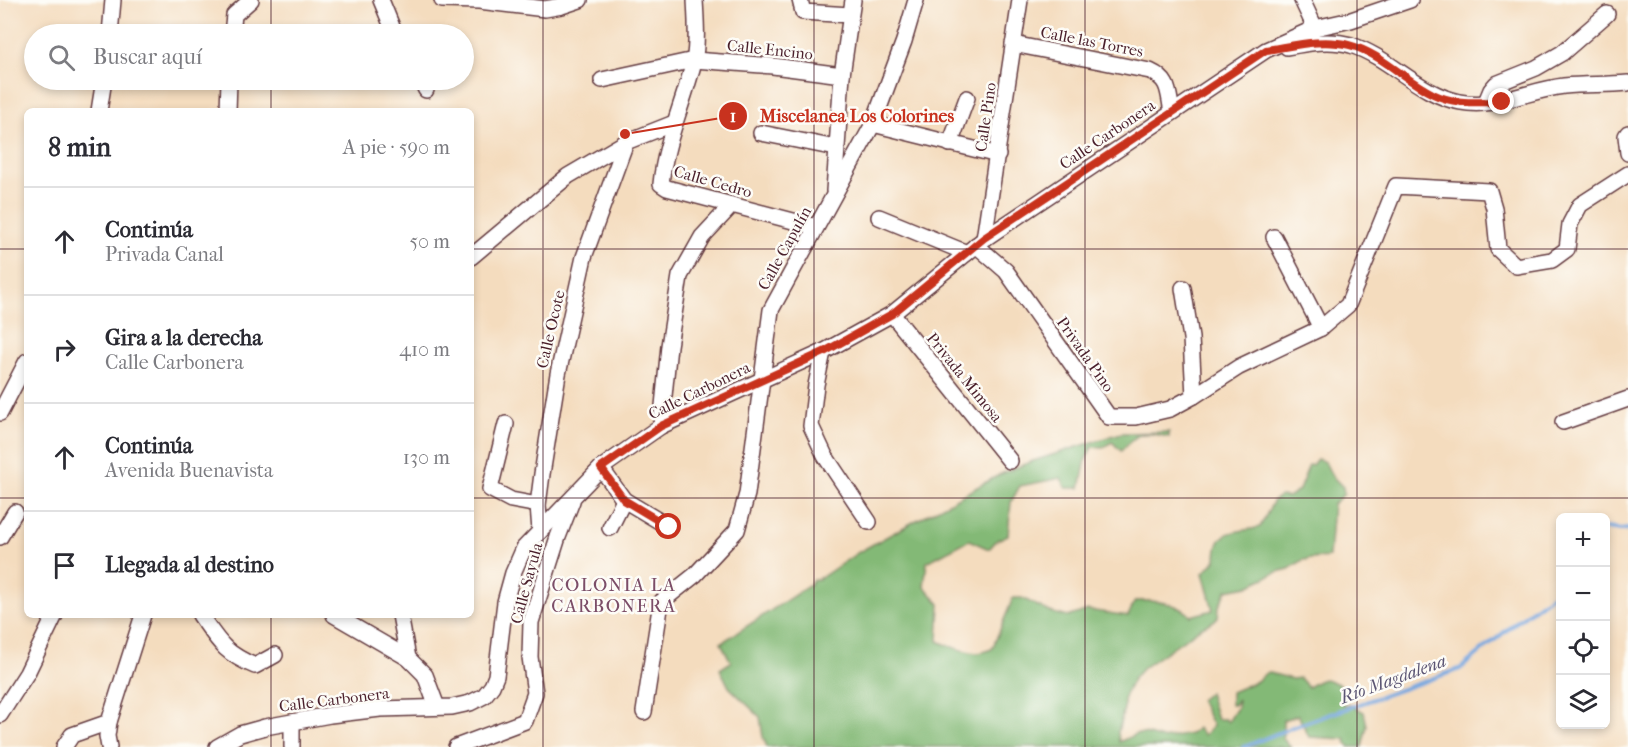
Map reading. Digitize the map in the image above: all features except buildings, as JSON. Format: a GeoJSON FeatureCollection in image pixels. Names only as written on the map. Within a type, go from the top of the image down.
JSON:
{"type":"FeatureCollection","features":[{"type":"Feature","properties":{"kind":"street"},"geometry":{"type":"LineString","coordinates":[[111,24],[113,0]]}},
{"type":"Feature","properties":{"kind":"street"},"geometry":{"type":"LineString","coordinates":[[233,24],[234,6],[251,0]]}},
{"type":"Feature","properties":{"kind":"street"},"geometry":{"type":"LineString","coordinates":[[381,0],[391,24]]}},
{"type":"Feature","properties":{"kind":"street"},"geometry":{"type":"LineString","coordinates":[[442,0],[479,1],[545,9],[557,3],[580,0]]}},
{"type":"Feature","properties":{"kind":"street"},"geometry":{"type":"LineString","coordinates":[[474,254],[568,176],[626,142],[674,123],[694,60],[695,0]]}},
{"type":"Feature","properties":{"kind":"street"},"geometry":{"type":"LineString","coordinates":[[800,0],[803,12],[852,7],[842,75],[833,196]]}},
{"type":"Feature","properties":{"kind":"street","name":"Calle Capulín"},"geometry":{"type":"LineString","coordinates":[[644,712],[661,602],[695,575],[737,530],[747,494],[771,310],[873,124],[904,41],[916,0]]}},
{"type":"Feature","properties":{"kind":"street","name":"Calle Pino"},"geometry":{"type":"LineString","coordinates":[[976,245],[998,155],[1020,0]]}},
{"type":"Feature","properties":{"kind":"street"},"geometry":{"type":"LineString","coordinates":[[1302,0],[1315,28]]}},
{"type":"Feature","properties":{"kind":"street"},"geometry":{"type":"LineString","coordinates":[[1266,50],[1315,28],[1351,20],[1410,0]]}},
{"type":"Feature","properties":{"kind":"street"},"geometry":{"type":"LineString","coordinates":[[1486,102],[1496,84],[1536,68],[1562,53],[1607,14]]}},
{"type":"Feature","properties":{"kind":"street"},"geometry":{"type":"LineString","coordinates":[[1266,50],[1319,41],[1349,45],[1371,54],[1434,94],[1462,103],[1502,102],[1534,91],[1565,86],[1628,84]]}},
{"type":"Feature","properties":{"kind":"street","name":"Calle las Torres"},"geometry":{"type":"LineString","coordinates":[[1013,44],[1149,71],[1162,76],[1166,83],[1172,112]]}},
{"type":"Feature","properties":{"kind":"street","name":"Calle Carbonera"},"geometry":{"type":"LineString","coordinates":[[217,747],[240,734],[265,727],[360,711],[452,707],[470,703],[483,696],[492,686],[496,676],[505,602],[513,573],[524,548],[576,491],[601,468],[661,426],[824,352],[892,314],[976,245],[1266,50]]}},
{"type":"Feature","properties":{"kind":"street","name":"Calle Encino"},"geometry":{"type":"LineString","coordinates":[[602,80],[694,60],[773,66],[842,75]]}},
{"type":"Feature","properties":{"kind":"street"},"geometry":{"type":"LineString","coordinates":[[100,108],[103,90]]}},
{"type":"Feature","properties":{"kind":"street"},"geometry":{"type":"LineString","coordinates":[[228,108],[229,90]]}},
{"type":"Feature","properties":{"kind":"street"},"geometry":{"type":"LineString","coordinates":[[950,144],[967,98]]}},
{"type":"Feature","properties":{"kind":"street","name":"Calle Cedro"},"geometry":{"type":"LineString","coordinates":[[674,123],[661,184],[667,188],[816,227]]}},
{"type":"Feature","properties":{"kind":"street"},"geometry":{"type":"LineString","coordinates":[[873,124],[998,155]]}},
{"type":"Feature","properties":{"kind":"street"},"geometry":{"type":"LineString","coordinates":[[760,133],[836,148]]}},
{"type":"Feature","properties":{"kind":"street"},"geometry":{"type":"LineString","coordinates":[[1628,133],[1626,136],[1628,153]]}},
{"type":"Feature","properties":{"kind":"street","name":"Calle Ocote"},"geometry":{"type":"LineString","coordinates":[[540,531],[538,505],[558,374],[584,257],[626,142]]}},
{"type":"Feature","properties":{"kind":"street"},"geometry":{"type":"LineString","coordinates":[[1183,288],[1191,338],[1194,396],[1239,367],[1321,328],[1348,306],[1396,186],[1490,190],[1498,249],[1516,266],[1552,260],[1567,249],[1570,224],[1580,205],[1628,174]]}},
{"type":"Feature","properties":{"kind":"street"},"geometry":{"type":"LineString","coordinates":[[661,426],[669,346],[680,276],[702,237],[732,205]]}},
{"type":"Feature","properties":{"kind":"street"},"geometry":{"type":"LineString","coordinates":[[879,217],[976,245]]}},
{"type":"Feature","properties":{"kind":"street"},"geometry":{"type":"LineString","coordinates":[[1274,237],[1321,328]]}},
{"type":"Feature","properties":{"kind":"street","name":"Privada Pino"},"geometry":{"type":"LineString","coordinates":[[976,245],[1006,271],[1109,417],[1136,417],[1170,409],[1194,396]]}},
{"type":"Feature","properties":{"kind":"street","name":"Privada Mimosa"},"geometry":{"type":"LineString","coordinates":[[892,314],[1010,461]]}},
{"type":"Feature","properties":{"kind":"street"},"geometry":{"type":"LineString","coordinates":[[824,352],[816,385],[811,426],[825,456],[869,522]]}},
{"type":"Feature","properties":{"kind":"street"},"geometry":{"type":"LineString","coordinates":[[0,412],[24,368]]}},
{"type":"Feature","properties":{"kind":"street"},"geometry":{"type":"LineString","coordinates":[[1563,422],[1628,399]]}},
{"type":"Feature","properties":{"kind":"street"},"geometry":{"type":"LineString","coordinates":[[506,424],[490,489],[511,500],[538,505]]}},
{"type":"Feature","properties":{"kind":"street"},"geometry":{"type":"LineString","coordinates":[[601,468],[624,500],[669,527]]}},
{"type":"Feature","properties":{"kind":"street","name":"Calle Sayula"},"geometry":{"type":"LineString","coordinates":[[456,747],[525,721],[535,693],[530,657],[531,622],[558,537],[576,491]]}},
{"type":"Feature","properties":{"kind":"street"},"geometry":{"type":"LineString","coordinates":[[610,528],[624,500]]}},
{"type":"Feature","properties":{"kind":"street"},"geometry":{"type":"LineString","coordinates":[[0,537],[15,512]]}},
{"type":"Feature","properties":{"kind":"street"},"geometry":{"type":"LineString","coordinates":[[0,715],[27,673],[54,618]]}},
{"type":"Feature","properties":{"kind":"street"},"geometry":{"type":"LineString","coordinates":[[109,747],[107,736],[109,722],[142,618]]}},
{"type":"Feature","properties":{"kind":"street"},"geometry":{"type":"LineString","coordinates":[[202,618],[224,649],[247,662],[255,666],[274,655]]}},
{"type":"Feature","properties":{"kind":"street"},"geometry":{"type":"LineString","coordinates":[[339,618],[408,658],[425,675],[436,707]]}},
{"type":"Feature","properties":{"kind":"street"},"geometry":{"type":"LineString","coordinates":[[401,618],[408,658]]}},
{"type":"Feature","properties":{"kind":"street"},"geometry":{"type":"LineString","coordinates":[[64,747],[72,735],[109,722]]}},
{"type":"Feature","properties":{"kind":"street"},"geometry":{"type":"LineString","coordinates":[[292,722],[292,747]]}},
{"type":"Feature","properties":{"kind":"green space"},"geometry":{"type":"Polygon","coordinates":[[[1169,432],[1169,437],[1142,434],[1121,451],[1112,442],[1103,448],[1092,447],[1086,459],[1080,488],[1066,488],[1061,478],[1020,486],[1011,502],[1008,535],[997,540],[989,549],[969,540],[927,562],[924,586],[940,604],[938,641],[979,653],[992,649],[1013,598],[1022,598],[1050,612],[1068,617],[1088,610],[1128,616],[1135,601],[1165,603],[1191,616],[1213,610],[1203,573],[1216,560],[1219,541],[1229,533],[1260,527],[1274,500],[1280,496],[1288,497],[1299,490],[1309,465],[1317,459],[1325,462],[1332,476],[1343,487],[1344,494],[1333,504],[1329,557],[1303,560],[1289,569],[1277,572],[1248,586],[1227,590],[1219,606],[1218,617],[1214,621],[1143,668],[1133,679],[1124,697],[1124,708],[1118,732],[1119,742],[1136,734],[1162,739],[1191,734],[1197,728],[1204,735],[1213,726],[1200,700],[1209,693],[1217,719],[1225,719],[1228,722],[1237,708],[1238,699],[1234,705],[1231,705],[1231,692],[1257,681],[1267,672],[1292,679],[1300,678],[1308,687],[1324,679],[1340,685],[1344,705],[1350,705],[1364,712],[1367,726],[1362,747],[1349,747],[1345,739],[1309,737],[1298,715],[1283,720],[1283,739],[1291,747],[767,747],[760,717],[729,687],[720,669],[731,662],[721,643],[810,585],[813,580],[819,579],[859,552],[1001,474],[1030,462],[1121,433],[1169,432]]]}},
{"type":"Feature","properties":{"kind":"waterway","name":"Río Magdalena"},"geometry":{"type":"LineString","coordinates":[[1610,529],[1628,529]]}},
{"type":"Feature","properties":{"kind":"waterway","name":"Río Magdalena"},"geometry":{"type":"LineString","coordinates":[[1244,747],[1293,727],[1460,669],[1556,591]]}},
{"type":"Feature","properties":{"kind":"place","name":"Miscelanea Los Colorines"},"geometry":{"type":"Point","coordinates":[625,134]}},
{"type":"Feature","properties":{"kind":"district","name":"COLONIA LA CARBONERA"},"geometry":{"type":"Point","coordinates":[614,595]}},
{"type":"Feature","properties":{"kind":"route"},"geometry":{"type":"LineString","coordinates":[[669,527],[624,500],[601,468],[661,426],[824,352],[892,314],[984,238],[1266,50],[1319,41],[1349,45],[1371,54],[1434,94],[1462,103],[1502,102]]}}]}
